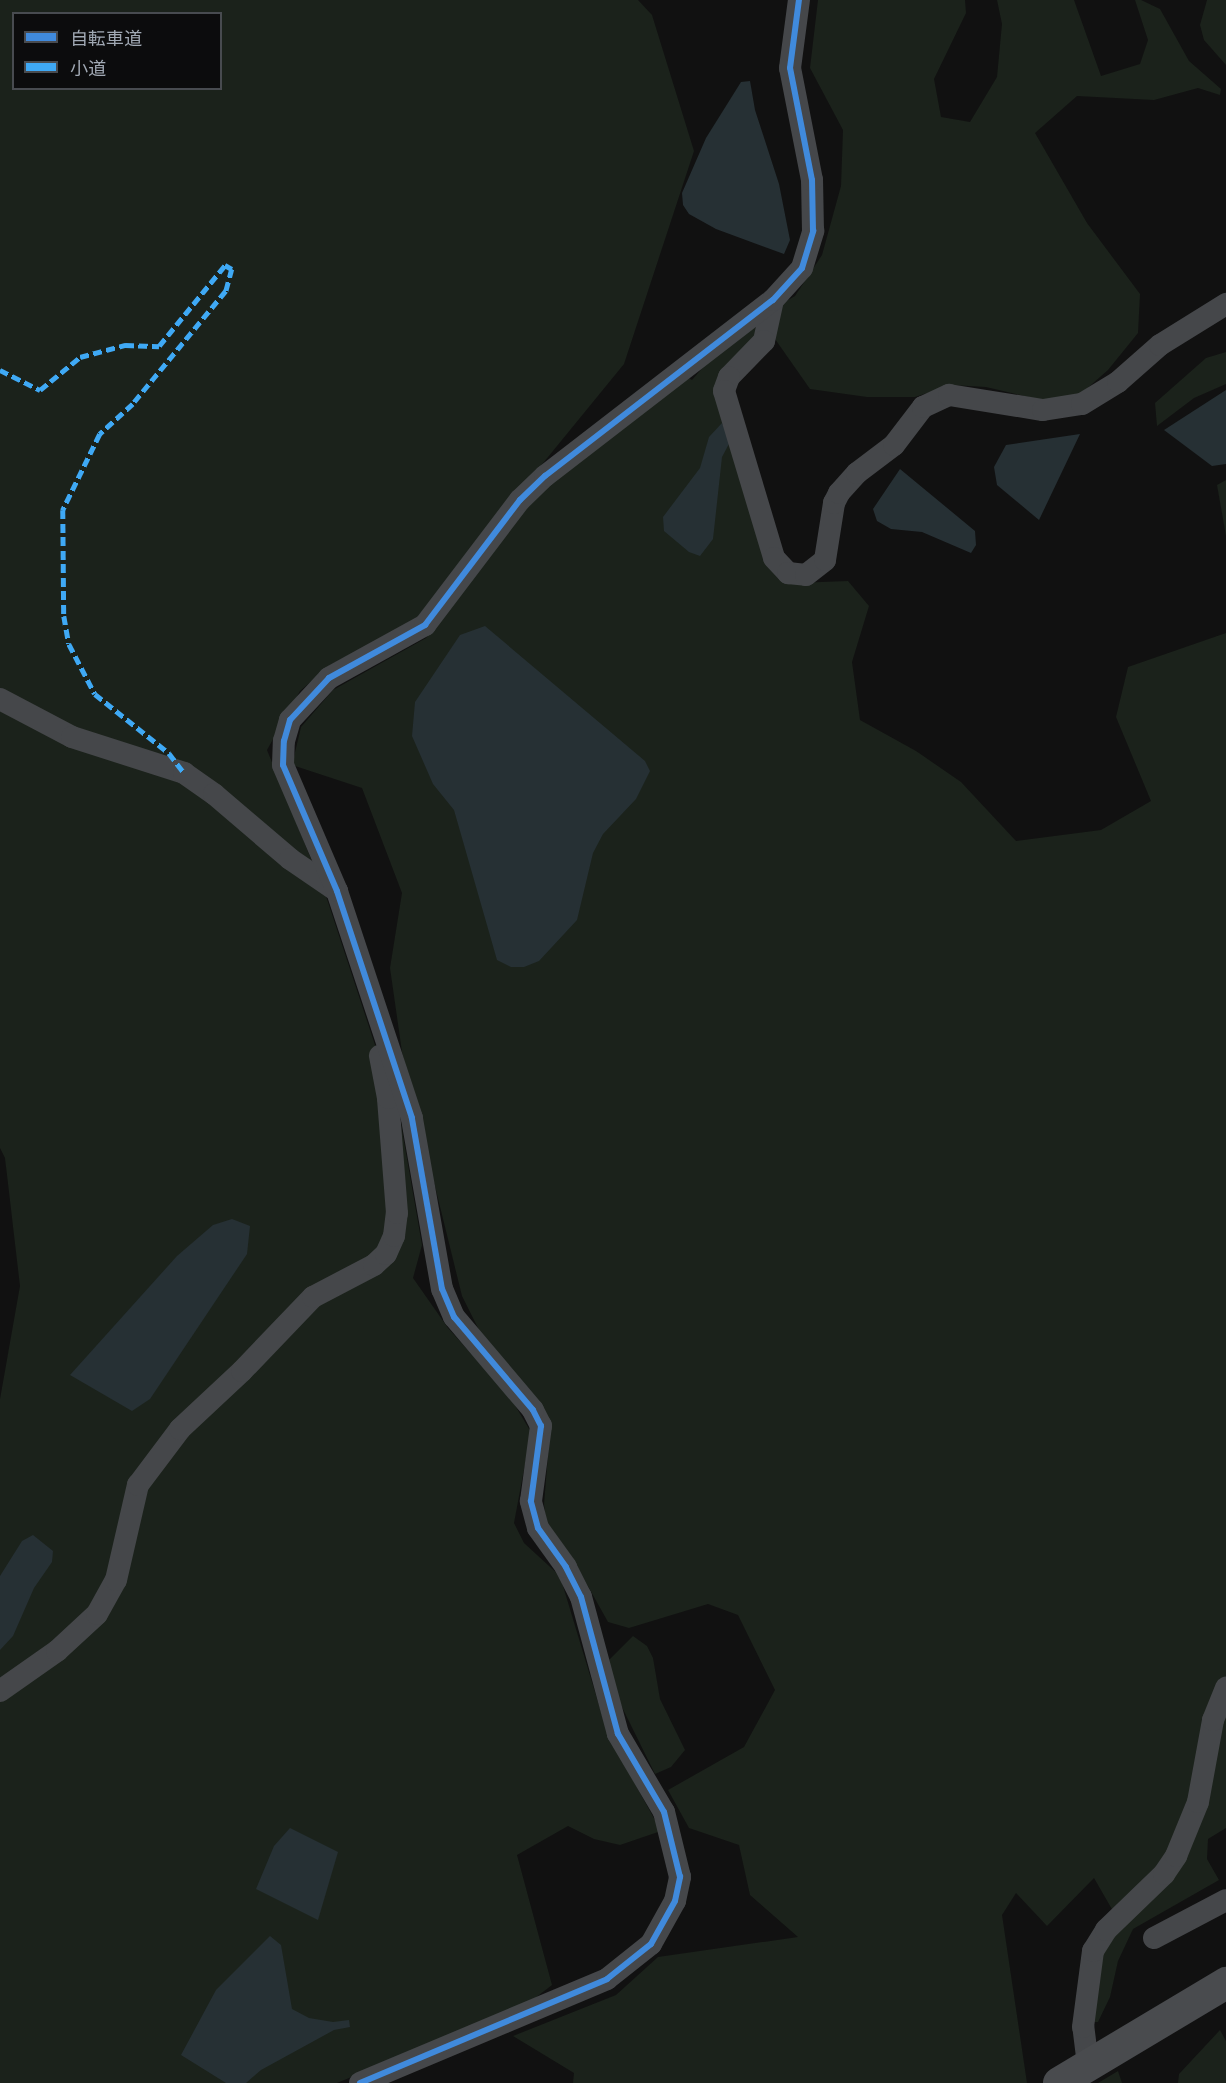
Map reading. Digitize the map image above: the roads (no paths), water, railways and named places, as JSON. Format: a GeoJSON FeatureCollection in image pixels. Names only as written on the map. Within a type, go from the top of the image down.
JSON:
{"type":"FeatureCollection","features":[{"type":"Feature","properties":{"kind":"street"},"geometry":{"type":"LineString","coordinates":[[360,2083],[606,1979],[651,1944],[675,1901],[680,1877],[664,1812],[618,1734],[581,1597],[566,1567],[538,1528],[531,1501],[541,1426],[533,1410],[454,1317],[442,1289],[412,1118],[386,1031],[337,891],[283,765],[290,720],[329,678],[425,625],[520,501],[545,476],[772,300],[802,268],[813,231],[812,180],[790,68],[799,0]]}},
{"type":"Feature","properties":{"kind":"street"},"geometry":{"type":"LineString","coordinates":[[772,300],[764,341],[729,377],[724,391],[774,558],[788,573],[806,575],[825,560],[834,503],[839,493],[857,473],[894,445],[923,407],[950,394],[1043,410],[1082,404],[1118,382],[1160,345],[1226,304]]}},
{"type":"Feature","properties":{"kind":"street"},"geometry":{"type":"LineString","coordinates":[[0,699],[72,737],[184,773],[214,794],[290,859],[337,891]]}},
{"type":"Feature","properties":{"kind":"street"},"geometry":{"type":"LineString","coordinates":[[0,1691],[57,1651],[97,1614],[116,1580],[138,1485],[180,1429],[242,1371],[313,1297],[374,1265],[386,1254],[394,1236],[397,1213],[388,1098],[379,1051],[386,1031]]}},
{"type":"Feature","properties":{"kind":"street"},"geometry":{"type":"LineString","coordinates":[[1088,2065],[1083,2027],[1093,1951],[1106,1930],[1164,1874],[1176,1856],[1201,1792],[1213,1720],[1226,1687]]}},
{"type":"Feature","properties":{"kind":"street"},"geometry":{"type":"LineString","coordinates":[[1154,1938],[1226,1900]]}},
{"type":"Feature","properties":{"kind":"street"},"geometry":{"type":"LineString","coordinates":[[1059,2083],[1226,1983]]}}]}
